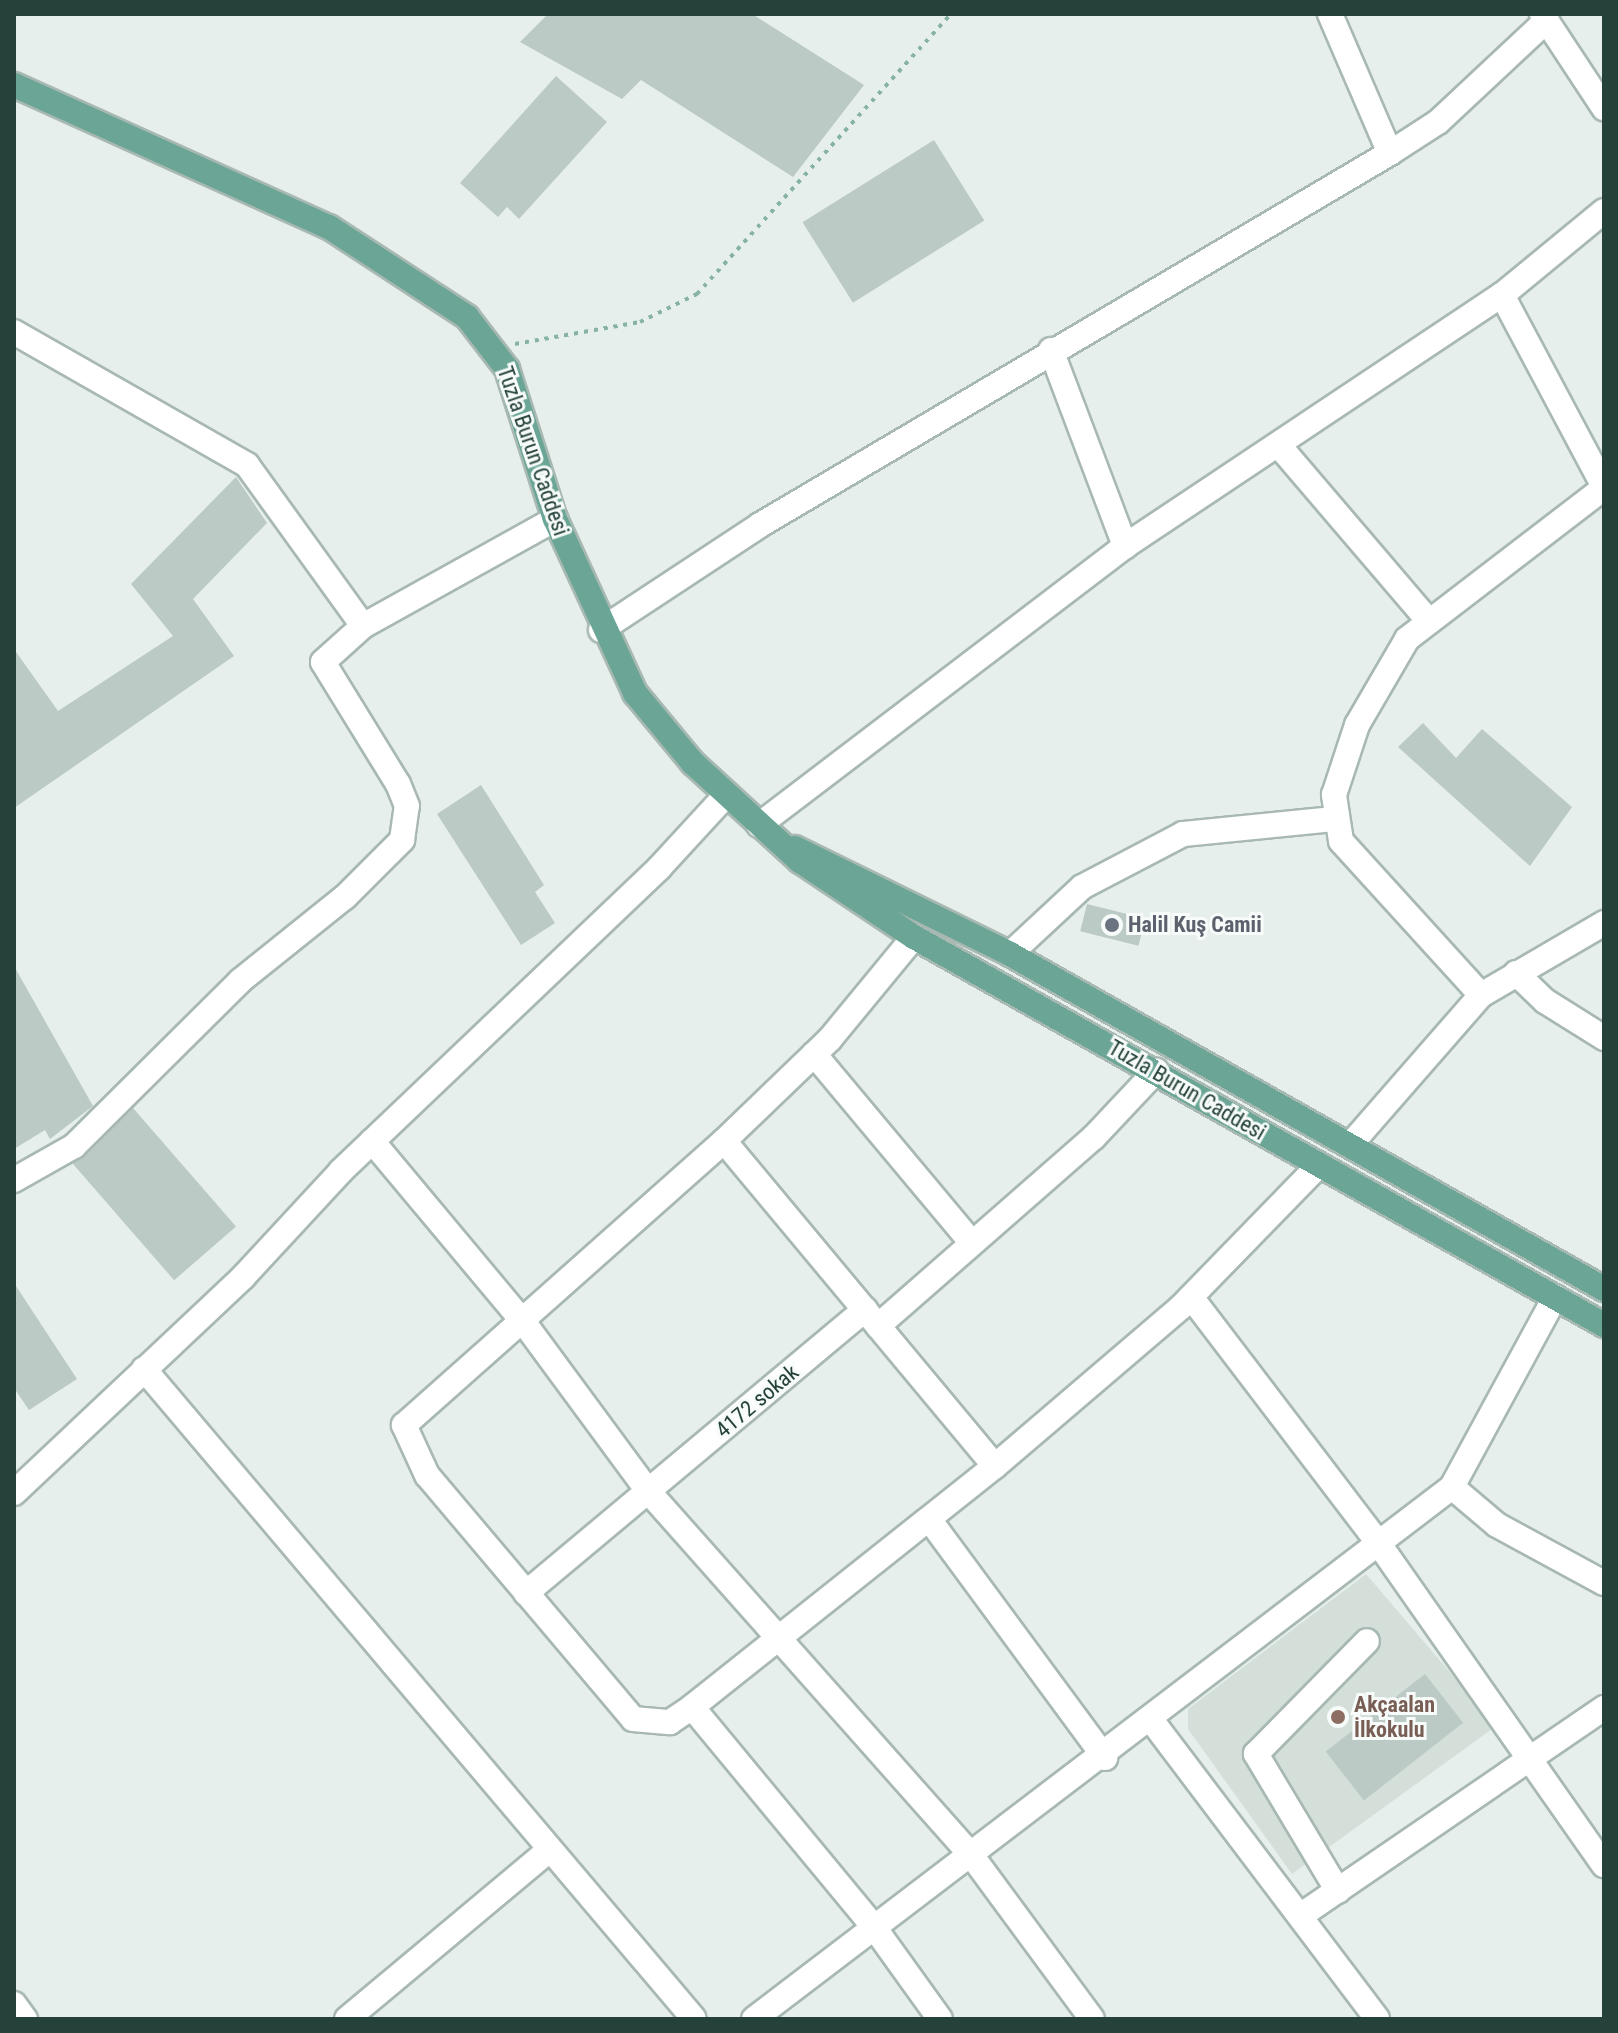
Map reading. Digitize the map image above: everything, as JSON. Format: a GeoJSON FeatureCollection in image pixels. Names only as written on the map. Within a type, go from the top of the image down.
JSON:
{"type":"FeatureCollection","features":[{"type":"Feature","properties":{"kind":"main road","name":"Tuzla Burun Caddesi"},"geometry":{"type":"LineString","coordinates":[[14,85],[329,227],[428,286],[494,348],[515,389],[555,519],[601,630],[646,708],[727,794],[778,842],[914,937],[1604,1325]]}},
{"type":"Feature","properties":{"kind":"main road","name":"Tuzla Burun Caddesi"},"geometry":{"type":"LineString","coordinates":[[778,842],[860,875],[1010,954],[1604,1289]]}},
{"type":"Feature","properties":{"kind":"street"},"geometry":{"type":"LineString","coordinates":[[1330,14],[1390,153]]}},
{"type":"Feature","properties":{"kind":"street"},"geometry":{"type":"LineString","coordinates":[[601,630],[1051,350],[1438,122],[1544,17],[1604,108]]}},
{"type":"Feature","properties":{"kind":"street"},"geometry":{"type":"LineString","coordinates":[[759,825],[1125,546],[1281,448],[1502,295],[1604,211]]}},
{"type":"Feature","properties":{"kind":"street"},"geometry":{"type":"LineString","coordinates":[[1481,995],[1355,858],[1334,819],[1334,795],[1357,725],[1391,661],[1427,619],[1604,488],[1502,295]]}},
{"type":"Feature","properties":{"kind":"street"},"geometry":{"type":"LineString","coordinates":[[14,332],[247,465],[363,626]]}},
{"type":"Feature","properties":{"kind":"street"},"geometry":{"type":"LineString","coordinates":[[1051,350],[1125,546]]}},
{"type":"Feature","properties":{"kind":"street"},"geometry":{"type":"LineString","coordinates":[[1281,448],[1427,619]]}},
{"type":"Feature","properties":{"kind":"street"},"geometry":{"type":"LineString","coordinates":[[14,1180],[74,1146],[210,1008],[402,840],[407,806],[398,784],[323,662],[363,626],[555,519]]}},
{"type":"Feature","properties":{"kind":"street"},"geometry":{"type":"LineString","coordinates":[[14,1493],[144,1369],[372,1141],[659,868],[727,794]]}},
{"type":"Feature","properties":{"kind":"street"},"geometry":{"type":"LineString","coordinates":[[1010,954],[1082,887],[1183,834],[1334,819]]}},
{"type":"Feature","properties":{"kind":"street"},"geometry":{"type":"LineString","coordinates":[[1351,1144],[1481,995],[1604,923]]}},
{"type":"Feature","properties":{"kind":"street"},"geometry":{"type":"LineString","coordinates":[[914,937],[814,1054],[724,1141],[525,1324],[430,1395],[404,1425],[404,1437],[526,1593],[633,1719],[670,1722],[692,1707],[995,1466],[1191,1297],[1318,1166]]}},
{"type":"Feature","properties":{"kind":"street"},"geometry":{"type":"LineString","coordinates":[[1516,973],[1545,1001],[1604,1038]]}},
{"type":"Feature","properties":{"kind":"street"},"geometry":{"type":"LineString","coordinates":[[814,1054],[971,1242]]}},
{"type":"Feature","properties":{"kind":"street","name":"4172 sokak"},"geometry":{"type":"LineString","coordinates":[[526,1593],[648,1491],[971,1242],[1094,1137],[1156,1071]]}},
{"type":"Feature","properties":{"kind":"street"},"geometry":{"type":"LineString","coordinates":[[372,1141],[525,1324],[648,1491],[781,1635],[969,1852],[1092,2019]]}},
{"type":"Feature","properties":{"kind":"street"},"geometry":{"type":"LineString","coordinates":[[724,1141],[995,1466]]}},
{"type":"Feature","properties":{"kind":"street"},"geometry":{"type":"LineString","coordinates":[[1191,1297],[1379,1544],[1535,1761],[1604,1865]]}},
{"type":"Feature","properties":{"kind":"street"},"geometry":{"type":"LineString","coordinates":[[754,2019],[871,1923],[1105,1758],[1452,1487],[1555,1297]]}},
{"type":"Feature","properties":{"kind":"street"},"geometry":{"type":"LineString","coordinates":[[144,1369],[548,1851],[694,2019]]}},
{"type":"Feature","properties":{"kind":"street"},"geometry":{"type":"LineString","coordinates":[[1452,1487],[1497,1525],[1604,1583]]}},
{"type":"Feature","properties":{"kind":"street"},"geometry":{"type":"LineString","coordinates":[[929,1519],[1105,1758]]}},
{"type":"Feature","properties":{"kind":"street"},"geometry":{"type":"LineString","coordinates":[[1338,1891],[1256,1754],[1367,1641]]}},
{"type":"Feature","properties":{"kind":"street"},"geometry":{"type":"LineString","coordinates":[[692,1707],[871,1923],[940,2019]]}},
{"type":"Feature","properties":{"kind":"street"},"geometry":{"type":"LineString","coordinates":[[1303,1914],[1535,1761],[1604,1708]]}},
{"type":"Feature","properties":{"kind":"street"},"geometry":{"type":"LineString","coordinates":[[1152,1721],[1303,1914],[1377,2019]]}},
{"type":"Feature","properties":{"kind":"street"},"geometry":{"type":"LineString","coordinates":[[347,2019],[548,1851]]}},
{"type":"Feature","properties":{"kind":"street"},"geometry":{"type":"LineString","coordinates":[[14,2004],[25,2019]]}},
{"type":"Feature","properties":{"kind":"path"},"geometry":{"type":"LineString","coordinates":[[494,348],[640,322],[697,294],[951,14]]}},
{"type":"Feature","properties":{"kind":"shaded area","name":"Akçaalan İlkokulu"},"geometry":{"type":"Polygon","coordinates":[[[1366,1574],[1496,1726],[1292,1874],[1188,1729],[1188,1709],[1366,1574]]]}},
{"type":"Feature","properties":{"kind":"building"},"geometry":{"type":"Polygon","coordinates":[[[548,14],[752,14],[864,85],[793,177],[641,80],[622,99],[520,42],[548,14]]]}},
{"type":"Feature","properties":{"kind":"building"},"geometry":{"type":"Polygon","coordinates":[[[556,76],[607,122],[519,219],[507,207],[498,217],[460,183],[556,76]]]}},
{"type":"Feature","properties":{"kind":"building"},"geometry":{"type":"Polygon","coordinates":[[[934,140],[984,221],[853,303],[803,222],[934,140]]]}},
{"type":"Feature","properties":{"kind":"building"},"geometry":{"type":"Polygon","coordinates":[[[236,477],[267,523],[193,599],[234,656],[14,808],[14,649],[58,711],[173,636],[131,584],[236,477]]]}},
{"type":"Feature","properties":{"kind":"building"},"geometry":{"type":"Polygon","coordinates":[[[1423,723],[1456,758],[1482,729],[1572,807],[1530,866],[1398,747],[1423,723]]]}},
{"type":"Feature","properties":{"kind":"building"},"geometry":{"type":"Polygon","coordinates":[[[481,785],[544,885],[535,892],[555,923],[521,945],[437,814],[481,785]]]}},
{"type":"Feature","properties":{"kind":"building","name":"Halil Kuş Camii"},"geometry":{"type":"Polygon","coordinates":[[[1087,904],[1145,919],[1138,946],[1080,931],[1087,904]]]}},
{"type":"Feature","properties":{"kind":"building"},"geometry":{"type":"Polygon","coordinates":[[[14,966],[93,1106],[50,1139],[45,1130],[14,1149],[14,966]]]}},
{"type":"Feature","properties":{"kind":"building"},"geometry":{"type":"Polygon","coordinates":[[[133,1108],[236,1226],[174,1280],[71,1162],[133,1108]]]}},
{"type":"Feature","properties":{"kind":"building"},"geometry":{"type":"Polygon","coordinates":[[[14,1283],[77,1379],[29,1410],[14,1388],[14,1283]]]}},
{"type":"Feature","properties":{"kind":"building"},"geometry":{"type":"Polygon","coordinates":[[[1425,1674],[1463,1723],[1364,1800],[1326,1752],[1425,1674]]]}},
{"type":"Feature","properties":{"kind":"place","name":"Halil Kuş Camii"},"geometry":{"type":"Point","coordinates":[1112,925]}},
{"type":"Feature","properties":{"kind":"place","name":"Akçaalan İlkokulu"},"geometry":{"type":"Point","coordinates":[1338,1717]}}]}
